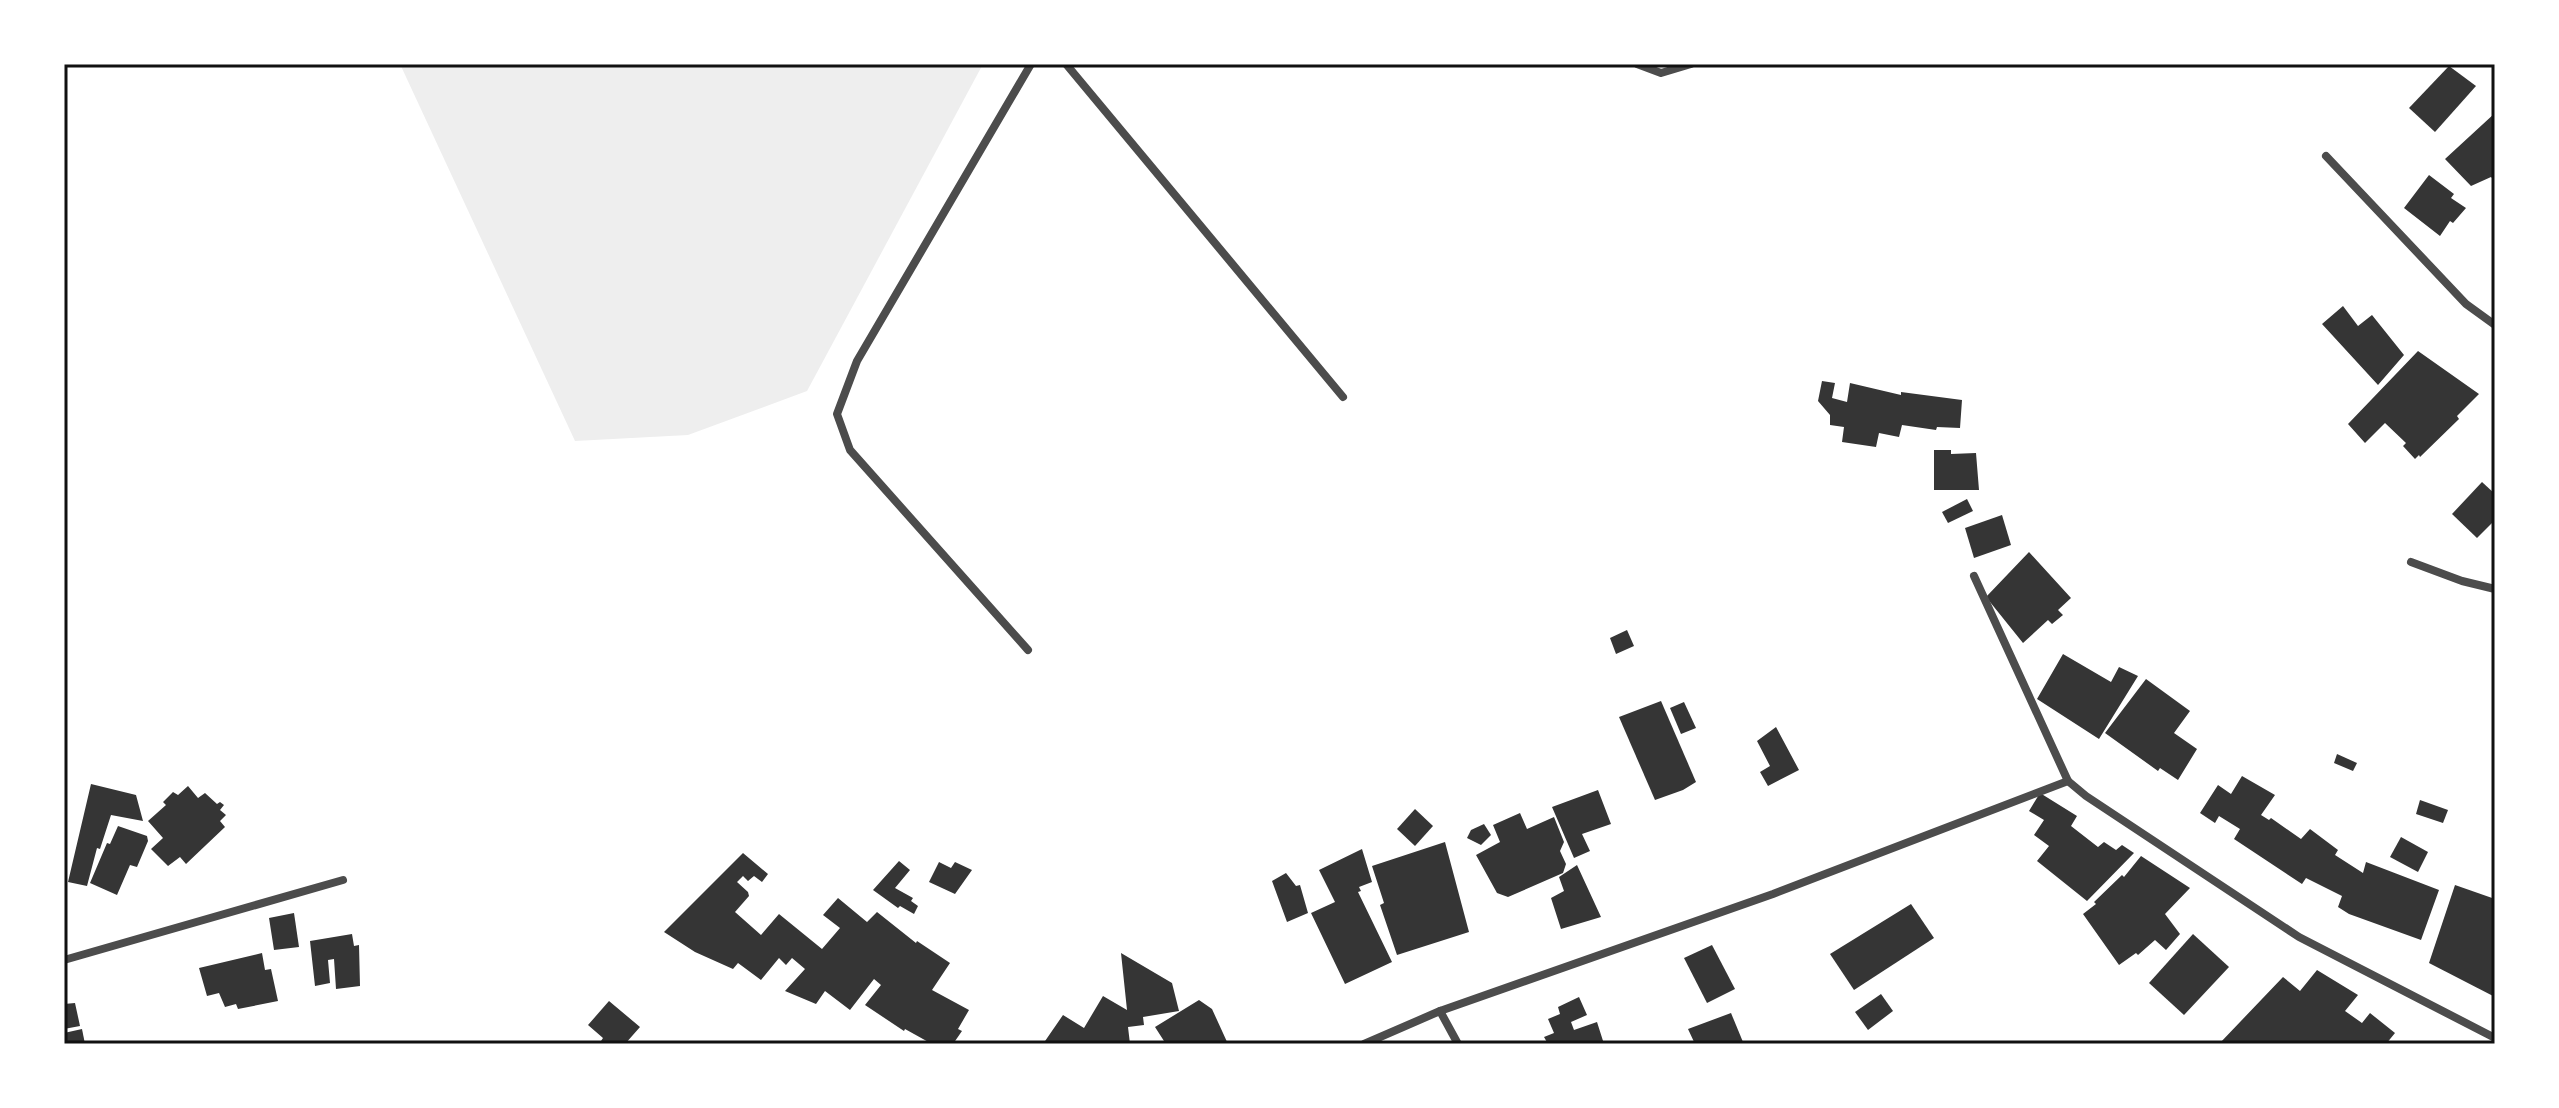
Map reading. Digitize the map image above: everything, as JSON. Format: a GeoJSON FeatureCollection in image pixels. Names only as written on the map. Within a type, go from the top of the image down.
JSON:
{"type":"FeatureCollection","features":[{"type":"Feature","properties":{"kind":"street"},"geometry":{"type":"LineString","coordinates":[[1028,650],[850,450],[837,414],[857,361],[1031,64]]}},
{"type":"Feature","properties":{"kind":"street"},"geometry":{"type":"LineString","coordinates":[[1066,64],[1343,397]]}},
{"type":"Feature","properties":{"kind":"street"},"geometry":{"type":"LineString","coordinates":[[1637,64],[1661,73],[1691,64]]}},
{"type":"Feature","properties":{"kind":"street"},"geometry":{"type":"LineString","coordinates":[[2326,156],[2466,304],[2495,325]]}},
{"type":"Feature","properties":{"kind":"street"},"geometry":{"type":"LineString","coordinates":[[2411,562],[2462,581],[2495,589]]}},
{"type":"Feature","properties":{"kind":"street"},"geometry":{"type":"LineString","coordinates":[[1974,576],[2068,781],[2299,937],[2495,1038]]}},
{"type":"Feature","properties":{"kind":"street"},"geometry":{"type":"LineString","coordinates":[[1364,1044],[1440,1011],[1773,894],[2068,781]]}},
{"type":"Feature","properties":{"kind":"street"},"geometry":{"type":"LineString","coordinates":[[64,960],[343,880]]}},
{"type":"Feature","properties":{"kind":"street"},"geometry":{"type":"LineString","coordinates":[[1440,1011],[1458,1044]]}},
{"type":"Feature","properties":{"kind":"shaded area"},"geometry":{"type":"Polygon","coordinates":[[[400,64],[983,64],[807,391],[688,435],[575,441],[400,64]]]}},
{"type":"Feature","properties":{"kind":"building"},"geometry":{"type":"Polygon","coordinates":[[[2449,66],[2476,86],[2435,132],[2409,108],[2449,66]]]}},
{"type":"Feature","properties":{"kind":"building"},"geometry":{"type":"Polygon","coordinates":[[[2495,113],[2495,181],[2491,177],[2471,186],[2445,159],[2495,113]]]}},
{"type":"Feature","properties":{"kind":"building"},"geometry":{"type":"Polygon","coordinates":[[[2429,175],[2454,194],[2451,198],[2466,208],[2453,223],[2450,221],[2440,236],[2404,208],[2429,175]]]}},
{"type":"Feature","properties":{"kind":"building"},"geometry":{"type":"Polygon","coordinates":[[[2343,306],[2358,326],[2372,315],[2404,355],[2378,385],[2322,324],[2343,306]]]}},
{"type":"Feature","properties":{"kind":"building"},"geometry":{"type":"Polygon","coordinates":[[[2418,351],[2479,394],[2457,416],[2459,419],[2415,459],[2403,446],[2406,443],[2385,423],[2365,443],[2348,424],[2418,351]]]}},
{"type":"Feature","properties":{"kind":"building"},"geometry":{"type":"Polygon","coordinates":[[[1822,381],[1835,383],[1832,398],[1847,402],[1850,383],[1901,395],[1901,392],[1962,400],[1960,428],[1937,427],[1936,430],[1902,425],[1899,437],[1879,433],[1876,447],[1842,442],[1844,427],[1830,425],[1830,415],[1818,401],[1822,381]]]}},
{"type":"Feature","properties":{"kind":"building"},"geometry":{"type":"Polygon","coordinates":[[[1934,450],[1951,450],[1951,454],[1976,453],[1979,490],[1934,490],[1934,450]]]}},
{"type":"Feature","properties":{"kind":"building"},"geometry":{"type":"Polygon","coordinates":[[[2482,482],[2495,494],[2495,520],[2477,538],[2452,514],[2482,482]]]}},
{"type":"Feature","properties":{"kind":"building"},"geometry":{"type":"Polygon","coordinates":[[[1967,499],[1973,511],[1948,523],[1942,512],[1967,499]]]}},
{"type":"Feature","properties":{"kind":"building"},"geometry":{"type":"Polygon","coordinates":[[[2002,515],[2011,545],[1974,558],[1965,528],[2002,515]]]}},
{"type":"Feature","properties":{"kind":"building"},"geometry":{"type":"Polygon","coordinates":[[[2029,552],[2071,598],[2058,610],[2063,615],[2052,624],[2048,620],[2023,643],[1986,597],[2029,552]]]}},
{"type":"Feature","properties":{"kind":"building"},"geometry":{"type":"Polygon","coordinates":[[[1627,630],[1634,646],[1616,654],[1610,638],[1627,630]]]}},
{"type":"Feature","properties":{"kind":"building"},"geometry":{"type":"Polygon","coordinates":[[[2063,654],[2111,682],[2119,667],[2138,676],[2099,739],[2037,699],[2063,654]]]}},
{"type":"Feature","properties":{"kind":"building"},"geometry":{"type":"Polygon","coordinates":[[[2146,679],[2190,711],[2174,733],[2197,749],[2178,780],[2160,768],[2158,771],[2105,733],[2146,679]]]}},
{"type":"Feature","properties":{"kind":"building"},"geometry":{"type":"Polygon","coordinates":[[[1661,701],[1696,782],[1655,800],[1619,717],[1661,701]]]}},
{"type":"Feature","properties":{"kind":"building"},"geometry":{"type":"Polygon","coordinates":[[[1684,702],[1696,728],[1681,734],[1670,708],[1684,702]]]}},
{"type":"Feature","properties":{"kind":"building"},"geometry":{"type":"Polygon","coordinates":[[[1776,727],[1799,770],[1768,786],[1760,772],[1770,766],[1757,741],[1776,727]]]}},
{"type":"Feature","properties":{"kind":"building"},"geometry":{"type":"Polygon","coordinates":[[[2337,754],[2357,763],[2353,771],[2334,763],[2337,754]]]}},
{"type":"Feature","properties":{"kind":"building"},"geometry":{"type":"Polygon","coordinates":[[[2242,776],[2275,795],[2261,815],[2269,820],[2271,818],[2301,839],[2310,829],[2338,850],[2335,855],[2363,873],[2366,862],[2439,890],[2421,940],[2349,914],[2338,907],[2342,896],[2306,878],[2302,884],[2234,839],[2240,829],[2219,816],[2215,823],[2200,813],[2218,785],[2231,794],[2242,776]]]}},
{"type":"Feature","properties":{"kind":"building"},"geometry":{"type":"Polygon","coordinates":[[[91,784],[136,795],[143,821],[111,815],[100,849],[97,848],[87,886],[68,882],[91,784]]]}},
{"type":"Feature","properties":{"kind":"building"},"geometry":{"type":"Polygon","coordinates":[[[188,786],[198,798],[205,793],[217,804],[220,802],[224,805],[220,810],[226,815],[220,821],[225,827],[186,864],[180,857],[168,866],[151,849],[163,838],[148,821],[166,805],[163,802],[173,792],[178,795],[188,786]]]}},
{"type":"Feature","properties":{"kind":"building"},"geometry":{"type":"Polygon","coordinates":[[[1598,790],[1611,824],[1582,834],[1590,851],[1574,858],[1552,807],[1598,790]]]}},
{"type":"Feature","properties":{"kind":"building"},"geometry":{"type":"Polygon","coordinates":[[[2040,793],[2077,816],[2071,826],[2098,847],[2104,842],[2116,850],[2122,845],[2134,853],[2087,901],[2037,861],[2049,846],[2034,835],[2044,820],[2029,811],[2040,793]]]}},
{"type":"Feature","properties":{"kind":"building"},"geometry":{"type":"Polygon","coordinates":[[[2420,800],[2448,810],[2443,823],[2416,814],[2420,800]]]}},
{"type":"Feature","properties":{"kind":"building"},"geometry":{"type":"Polygon","coordinates":[[[1415,809],[1433,826],[1415,846],[1397,829],[1415,809]]]}},
{"type":"Feature","properties":{"kind":"building"},"geometry":{"type":"Polygon","coordinates":[[[1520,813],[1527,829],[1554,817],[1564,842],[1560,851],[1566,864],[1563,873],[1508,897],[1497,893],[1476,855],[1500,842],[1493,825],[1520,813]]]}},
{"type":"Feature","properties":{"kind":"building"},"geometry":{"type":"Polygon","coordinates":[[[1484,824],[1491,835],[1481,845],[1467,838],[1471,830],[1484,824]]]}},
{"type":"Feature","properties":{"kind":"building"},"geometry":{"type":"Polygon","coordinates":[[[118,826],[147,836],[148,841],[137,867],[130,865],[117,895],[90,883],[118,826]]]}},
{"type":"Feature","properties":{"kind":"building"},"geometry":{"type":"Polygon","coordinates":[[[2401,837],[2428,852],[2418,872],[2390,857],[2401,837]]]}},
{"type":"Feature","properties":{"kind":"building"},"geometry":{"type":"Polygon","coordinates":[[[1445,842],[1469,932],[1397,955],[1380,905],[1384,903],[1372,866],[1445,842]]]}},
{"type":"Feature","properties":{"kind":"building"},"geometry":{"type":"Polygon","coordinates":[[[1362,849],[1372,882],[1359,887],[1361,891],[1358,892],[1392,962],[1345,984],[1311,913],[1335,902],[1319,870],[1362,849]]]}},
{"type":"Feature","properties":{"kind":"building"},"geometry":{"type":"Polygon","coordinates":[[[743,853],[768,874],[762,882],[754,876],[748,881],[743,876],[737,882],[749,896],[735,912],[761,935],[779,914],[822,949],[840,928],[823,915],[838,898],[867,922],[877,912],[916,943],[950,963],[932,990],[969,1010],[958,1029],[962,1031],[953,1044],[932,1044],[904,1031],[865,1005],[881,985],[874,979],[850,1010],[825,991],[816,1004],[785,991],[805,969],[792,958],[786,965],[779,958],[761,980],[738,963],[733,969],[695,952],[664,932],[743,853]]]}},
{"type":"Feature","properties":{"kind":"building"},"geometry":{"type":"Polygon","coordinates":[[[2141,856],[2190,888],[2165,914],[2180,934],[2166,950],[2155,940],[2138,955],[2136,953],[2119,965],[2083,914],[2122,875],[2124,877],[2141,856]]]}},
{"type":"Feature","properties":{"kind":"building"},"geometry":{"type":"Polygon","coordinates":[[[899,861],[910,870],[895,888],[913,898],[911,901],[918,906],[914,914],[900,906],[898,908],[873,890],[899,861]]]}},
{"type":"Feature","properties":{"kind":"building"},"geometry":{"type":"Polygon","coordinates":[[[939,862],[951,868],[955,862],[972,870],[955,894],[929,882],[939,862]]]}},
{"type":"Feature","properties":{"kind":"building"},"geometry":{"type":"Polygon","coordinates":[[[1577,865],[1601,917],[1561,929],[1551,898],[1564,891],[1559,877],[1577,865]]]}},
{"type":"Feature","properties":{"kind":"building"},"geometry":{"type":"Polygon","coordinates":[[[1286,873],[1296,886],[1300,885],[1308,913],[1287,922],[1272,881],[1286,873]]]}},
{"type":"Feature","properties":{"kind":"building"},"geometry":{"type":"Polygon","coordinates":[[[2455,885],[2495,899],[2495,997],[2429,963],[2455,885]]]}},
{"type":"Feature","properties":{"kind":"building"},"geometry":{"type":"Polygon","coordinates":[[[1911,904],[1934,938],[1854,990],[1830,954],[1911,904]]]}},
{"type":"Feature","properties":{"kind":"building"},"geometry":{"type":"Polygon","coordinates":[[[294,913],[299,947],[274,950],[269,918],[294,913]]]}},
{"type":"Feature","properties":{"kind":"building"},"geometry":{"type":"Polygon","coordinates":[[[352,934],[354,946],[359,945],[360,986],[336,989],[334,959],[328,960],[330,983],[315,986],[310,941],[352,934]]]}},
{"type":"Feature","properties":{"kind":"building"},"geometry":{"type":"Polygon","coordinates":[[[2193,934],[2229,967],[2184,1015],[2149,983],[2193,934]]]}},
{"type":"Feature","properties":{"kind":"building"},"geometry":{"type":"Polygon","coordinates":[[[1712,945],[1735,989],[1707,1003],[1684,958],[1712,945]]]}},
{"type":"Feature","properties":{"kind":"building"},"geometry":{"type":"Polygon","coordinates":[[[262,953],[265,970],[271,969],[278,1001],[238,1009],[236,1004],[225,1007],[219,993],[207,996],[199,968],[262,953]]]}},
{"type":"Feature","properties":{"kind":"building"},"geometry":{"type":"Polygon","coordinates":[[[1121,953],[1172,983],[1179,1011],[1143,1017],[1144,1025],[1128,1027],[1130,1044],[1043,1044],[1063,1015],[1084,1028],[1103,996],[1127,1010],[1121,953]]]}},
{"type":"Feature","properties":{"kind":"building"},"geometry":{"type":"Polygon","coordinates":[[[2317,970],[2358,995],[2345,1011],[2362,1023],[2370,1013],[2395,1033],[2386,1044],[2219,1044],[2283,977],[2300,991],[2317,970]]]}},
{"type":"Feature","properties":{"kind":"building"},"geometry":{"type":"Polygon","coordinates":[[[1881,994],[1893,1011],[1868,1030],[1855,1012],[1881,994]]]}},
{"type":"Feature","properties":{"kind":"building"},"geometry":{"type":"Polygon","coordinates":[[[1579,997],[1587,1015],[1571,1022],[1574,1030],[1597,1022],[1604,1044],[1548,1044],[1544,1037],[1554,1033],[1548,1019],[1560,1014],[1558,1007],[1579,997]]]}},
{"type":"Feature","properties":{"kind":"building"},"geometry":{"type":"Polygon","coordinates":[[[1199,1000],[1212,1009],[1228,1044],[1159,1044],[1164,1041],[1155,1027],[1199,1000]]]}},
{"type":"Feature","properties":{"kind":"building"},"geometry":{"type":"Polygon","coordinates":[[[609,1001],[640,1027],[625,1044],[599,1044],[603,1038],[588,1025],[609,1001]]]}},
{"type":"Feature","properties":{"kind":"building"},"geometry":{"type":"Polygon","coordinates":[[[75,1003],[80,1026],[64,1029],[64,1004],[75,1003]]]}},
{"type":"Feature","properties":{"kind":"building"},"geometry":{"type":"Polygon","coordinates":[[[1731,1013],[1743,1042],[1695,1044],[1688,1029],[1731,1013]]]}},
{"type":"Feature","properties":{"kind":"building"},"geometry":{"type":"Polygon","coordinates":[[[82,1029],[85,1044],[64,1044],[64,1033],[82,1029]]]}}]}
